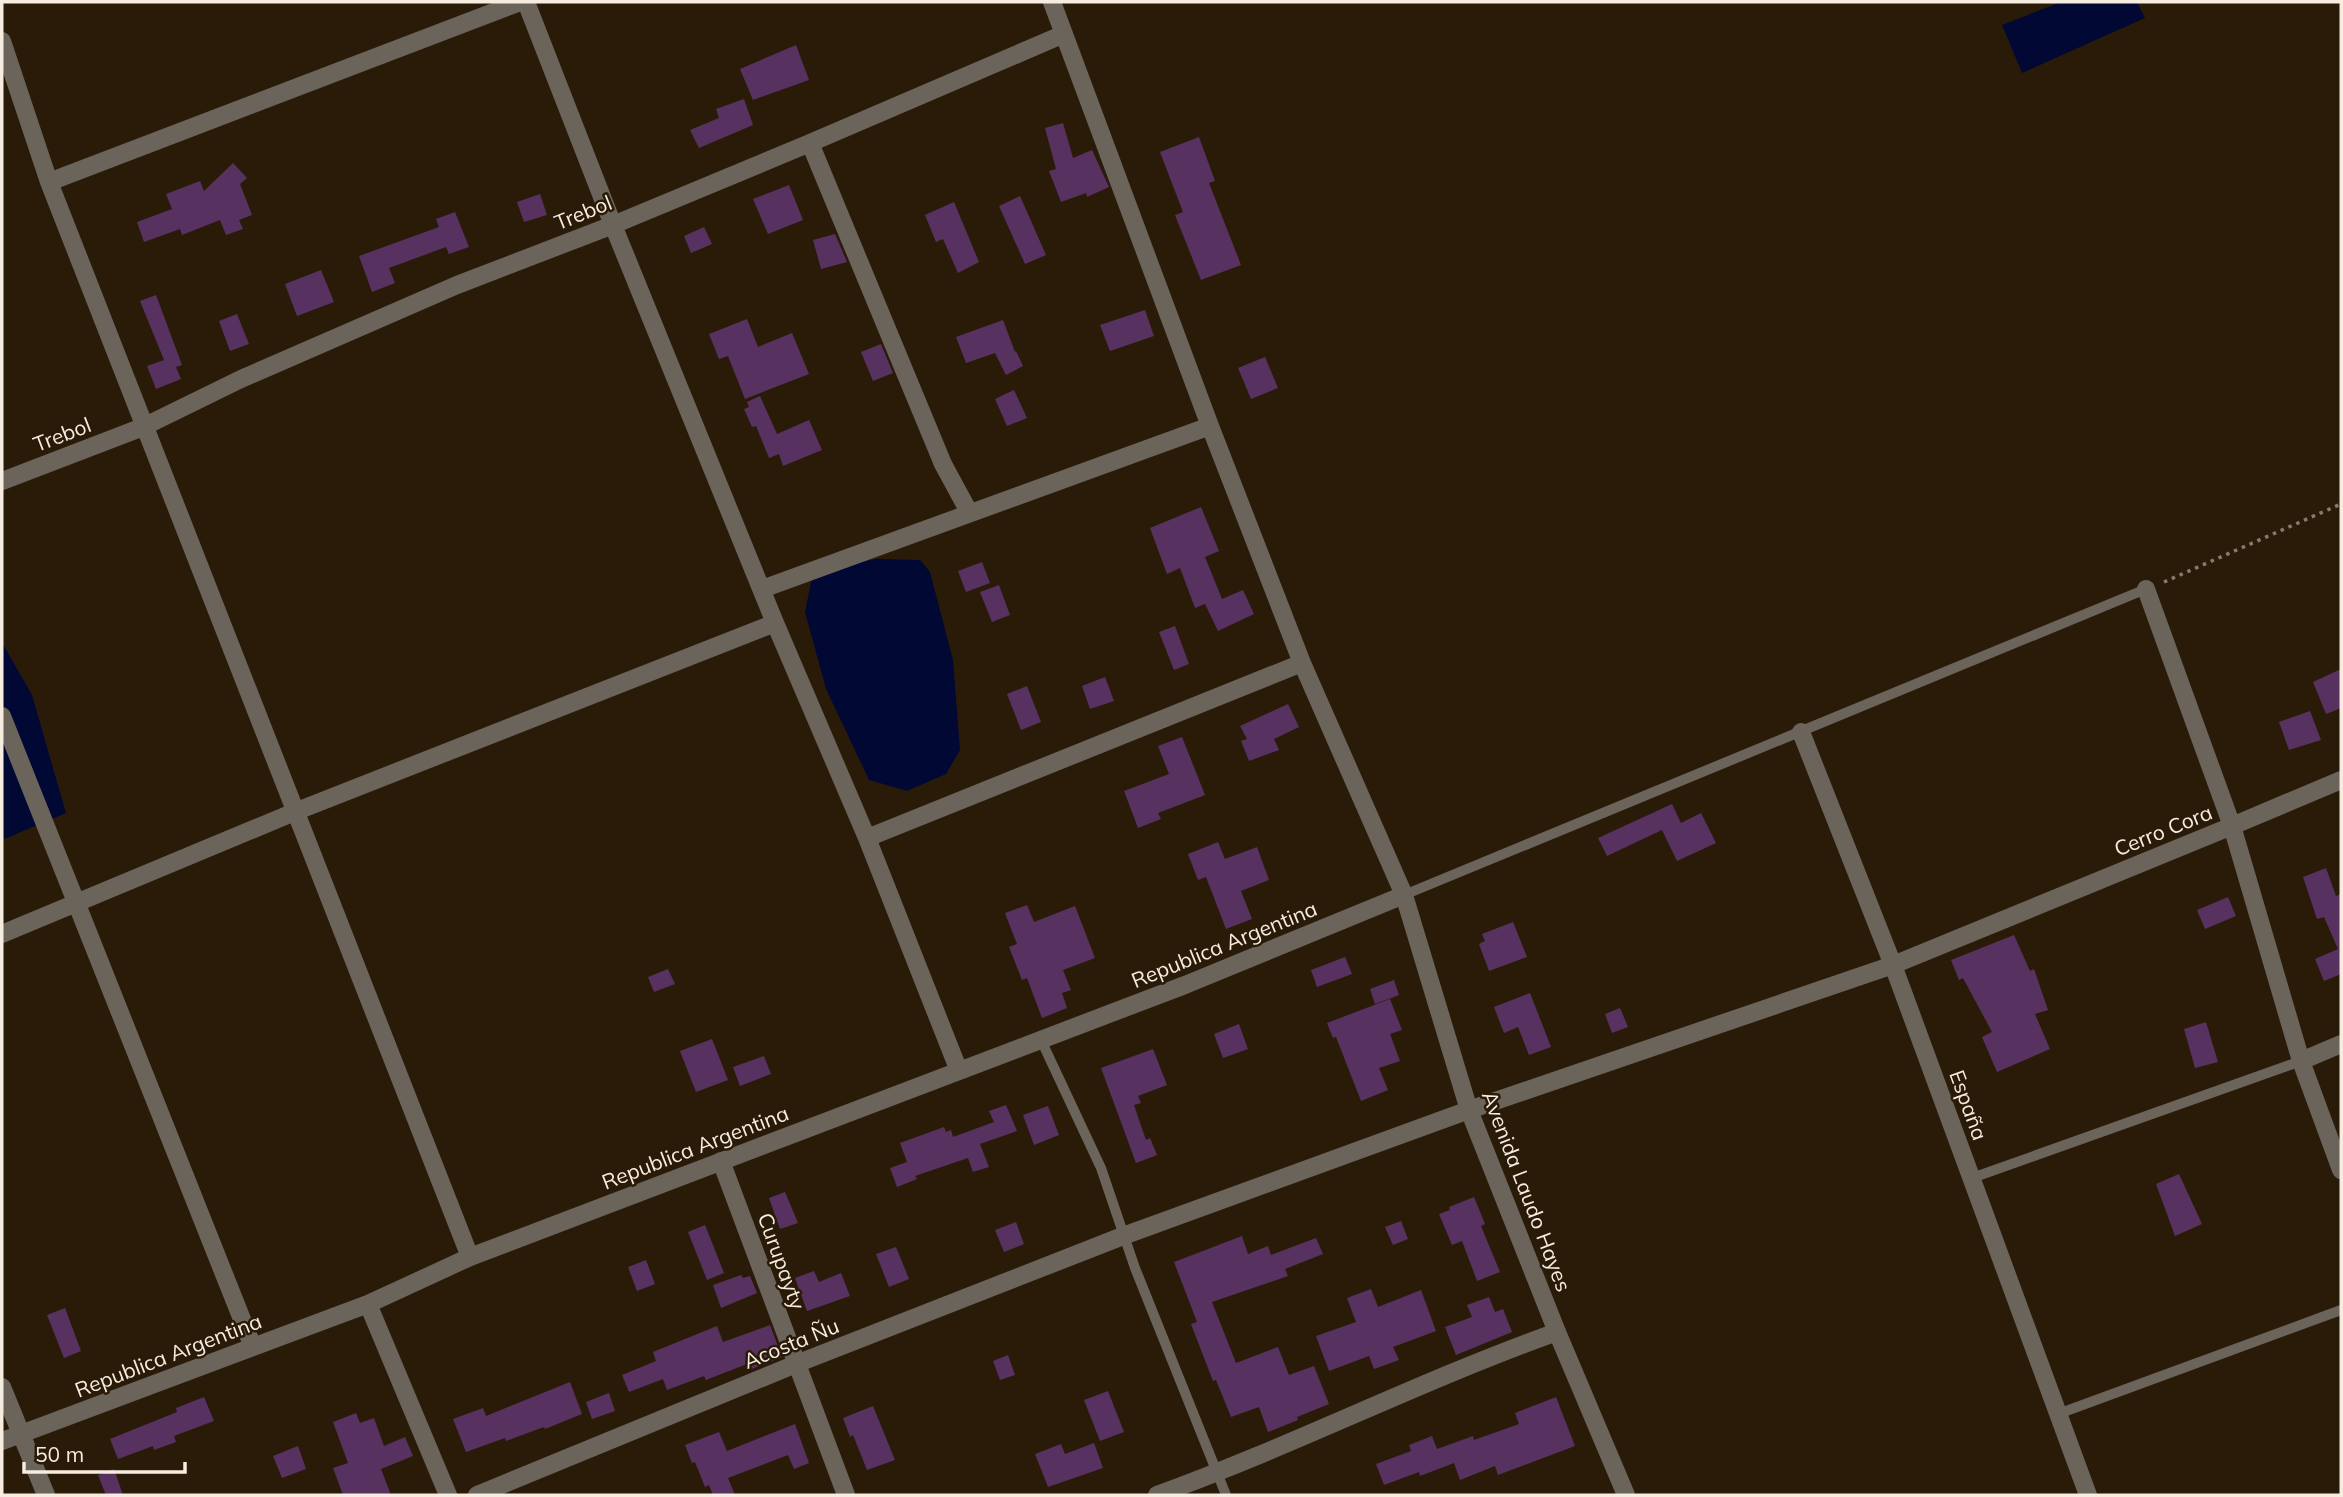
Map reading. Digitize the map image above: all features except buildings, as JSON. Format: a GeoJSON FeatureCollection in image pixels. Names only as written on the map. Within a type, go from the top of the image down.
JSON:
{"type":"FeatureCollection","features":[{"type":"Feature","properties":{"kind":"street"},"geometry":{"type":"LineString","coordinates":[[49,182],[520,2]]}},
{"type":"Feature","properties":{"kind":"street"},"geometry":{"type":"LineString","coordinates":[[526,2],[613,225],[775,623],[867,838],[959,1071]]}},
{"type":"Feature","properties":{"kind":"street","name":"Avenida Laudo Hayes"},"geometry":{"type":"LineString","coordinates":[[1052,2],[1210,426],[1302,663],[1404,895],[1469,1110],[1626,1495]]}},
{"type":"Feature","properties":{"kind":"street","name":"Trebol"},"geometry":{"type":"LineString","coordinates":[[2,481],[143,427],[241,379],[457,285],[613,225],[1064,34]]}},
{"type":"Feature","properties":{"kind":"street"},"geometry":{"type":"LineString","coordinates":[[2,41],[49,182],[143,427],[297,811],[470,1256]]}},
{"type":"Feature","properties":{"kind":"street"},"geometry":{"type":"LineString","coordinates":[[810,143],[943,464],[969,512]]}},
{"type":"Feature","properties":{"kind":"street"},"geometry":{"type":"LineString","coordinates":[[762,589],[1210,426]]}},
{"type":"Feature","properties":{"kind":"street"},"geometry":{"type":"LineString","coordinates":[[2147,589],[2232,826],[2341,780]]}},
{"type":"Feature","properties":{"kind":"street"},"geometry":{"type":"LineString","coordinates":[[2,934],[297,811],[775,623]]}},
{"type":"Feature","properties":{"kind":"street"},"geometry":{"type":"LineString","coordinates":[[867,838],[1302,663]]}},
{"type":"Feature","properties":{"kind":"street"},"geometry":{"type":"LineString","coordinates":[[2,716],[253,1347]]}},
{"type":"Feature","properties":{"kind":"street","name":"España"},"geometry":{"type":"LineString","coordinates":[[1801,732],[1893,965],[2088,1495]]}},
{"type":"Feature","properties":{"kind":"street","name":"Cerro Cora"},"geometry":{"type":"LineString","coordinates":[[1469,1110],[1893,965],[2232,826],[2301,1061],[2341,1170]]}},
{"type":"Feature","properties":{"kind":"street","name":"Republica Argentina"},"geometry":{"type":"LineString","coordinates":[[2,1441],[368,1304],[470,1256],[1185,985],[1404,895]]}},
{"type":"Feature","properties":{"kind":"street"},"geometry":{"type":"LineString","coordinates":[[2301,1061],[2341,1044]]}},
{"type":"Feature","properties":{"kind":"street","name":"Acosta Ñu"},"geometry":{"type":"LineString","coordinates":[[477,1495],[796,1364],[1123,1236],[1469,1110]]}},
{"type":"Feature","properties":{"kind":"street","name":"Curupayty"},"geometry":{"type":"LineString","coordinates":[[721,1161],[846,1495]]}},
{"type":"Feature","properties":{"kind":"street"},"geometry":{"type":"LineString","coordinates":[[368,1304],[448,1495]]}},
{"type":"Feature","properties":{"kind":"street"},"geometry":{"type":"LineString","coordinates":[[1157,1495],[1218,1473],[1502,1352],[1558,1332]]}},
{"type":"Feature","properties":{"kind":"street"},"geometry":{"type":"LineString","coordinates":[[2,1387],[46,1495]]}},
{"type":"Feature","properties":{"kind":"lane"},"geometry":{"type":"LineString","coordinates":[[1404,895],[2147,589]]}},
{"type":"Feature","properties":{"kind":"lane"},"geometry":{"type":"LineString","coordinates":[[1041,1040],[1101,1168],[1123,1236],[1226,1495]]}},
{"type":"Feature","properties":{"kind":"lane"},"geometry":{"type":"LineString","coordinates":[[1972,1178],[2301,1061]]}},
{"type":"Feature","properties":{"kind":"lane"},"geometry":{"type":"LineString","coordinates":[[2058,1414],[2341,1310]]}},
{"type":"Feature","properties":{"kind":"path"},"geometry":{"type":"LineString","coordinates":[[2147,589],[2341,504]]}},
{"type":"Feature","properties":{"kind":"water"},"geometry":{"type":"Polygon","coordinates":[[[2061,2],[2137,2],[2145,18],[2022,73],[2002,25],[2061,2]]]}},
{"type":"Feature","properties":{"kind":"water"},"geometry":{"type":"Polygon","coordinates":[[[876,559],[920,560],[930,572],[953,660],[960,750],[946,774],[907,791],[869,780],[826,689],[805,612],[813,572],[876,559]]]}},
{"type":"Feature","properties":{"kind":"water"},"geometry":{"type":"Polygon","coordinates":[[[4,646],[32,695],[66,813],[2,840],[2,647],[4,646]]]}}]}
